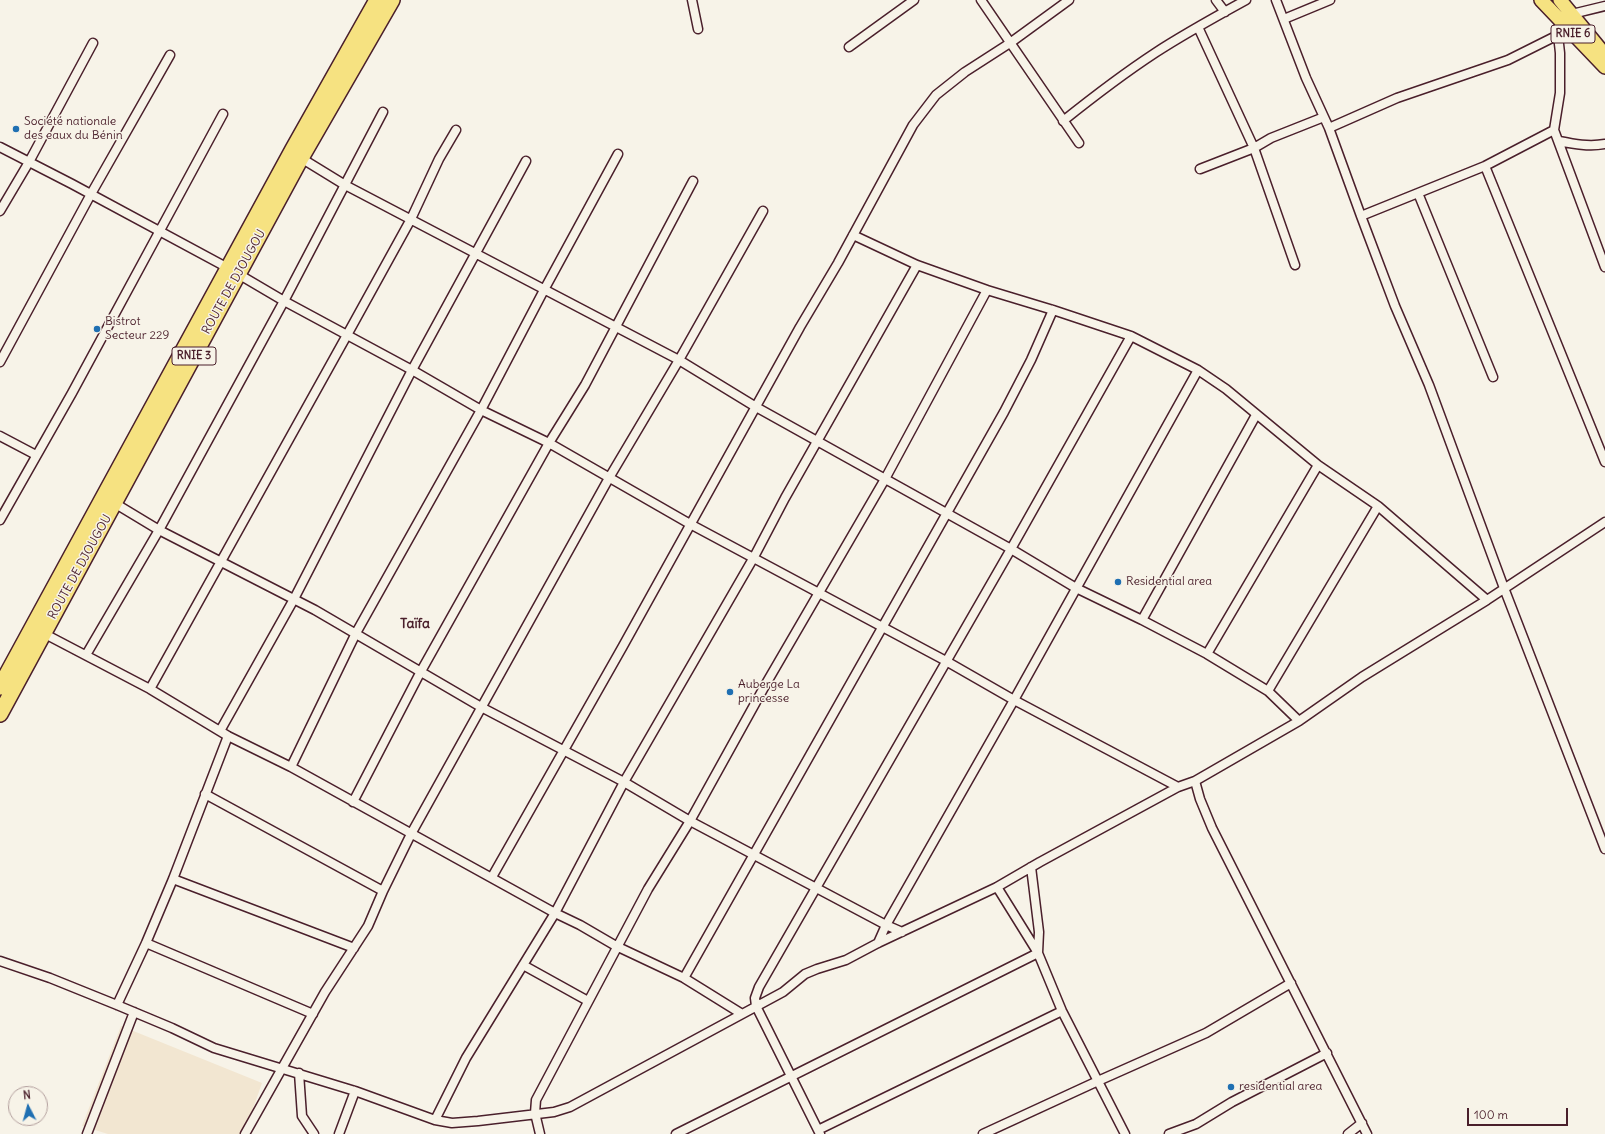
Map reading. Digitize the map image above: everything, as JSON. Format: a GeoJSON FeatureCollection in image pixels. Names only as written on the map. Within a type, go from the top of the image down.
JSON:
{"type":"FeatureCollection","features":[{"type":"Feature","properties":{"kind":"highway","name":"ROUTE DE DJOUGOU"},"geometry":{"type":"LineString","coordinates":[[0,714],[15,673],[109,500],[177,386],[233,271],[376,0]]}},
{"type":"Feature","properties":{"kind":"highway","name":"ROUTE DE DJOUGOU"},"geometry":{"type":"LineString","coordinates":[[233,271],[301,158],[392,0]]}},
{"type":"Feature","properties":{"kind":"highway","name":"ROUTE DE DJOUGOU"},"geometry":{"type":"LineString","coordinates":[[0,687],[15,673],[43,633],[109,500]]}},
{"type":"Feature","properties":{"kind":"main road","name":"RNIE 6"},"geometry":{"type":"LineString","coordinates":[[1541,0],[1605,67]]}},
{"type":"Feature","properties":{"kind":"main road","name":"RNIE 6"},"geometry":{"type":"LineString","coordinates":[[1560,0],[1605,55]]}},
{"type":"Feature","properties":{"kind":"street"},"geometry":{"type":"LineString","coordinates":[[692,0],[698,29]]}},
{"type":"Feature","properties":{"kind":"street"},"geometry":{"type":"LineString","coordinates":[[849,47],[914,0]]}},
{"type":"Feature","properties":{"kind":"street"},"geometry":{"type":"LineString","coordinates":[[982,0],[1079,143]]}},
{"type":"Feature","properties":{"kind":"street"},"geometry":{"type":"LineString","coordinates":[[492,877],[853,235],[913,125],[936,95],[965,72],[1010,43],[1069,0]]}},
{"type":"Feature","properties":{"kind":"street"},"geometry":{"type":"LineString","coordinates":[[1216,0],[1225,12]]}},
{"type":"Feature","properties":{"kind":"street"},"geometry":{"type":"LineString","coordinates":[[1063,121],[1102,90],[1155,53],[1246,0]]}},
{"type":"Feature","properties":{"kind":"street"},"geometry":{"type":"LineString","coordinates":[[1276,0],[1306,78],[1328,128],[1360,216],[1429,385],[1504,588],[1605,848]]}},
{"type":"Feature","properties":{"kind":"street"},"geometry":{"type":"LineString","coordinates":[[1284,19],[1330,0]]}},
{"type":"Feature","properties":{"kind":"street"},"geometry":{"type":"LineString","coordinates":[[1572,14],[1605,6]]}},
{"type":"Feature","properties":{"kind":"street"},"geometry":{"type":"LineString","coordinates":[[1560,20],[1558,35],[1560,53],[1560,93],[1554,130],[1605,266]]}},
{"type":"Feature","properties":{"kind":"street"},"geometry":{"type":"LineString","coordinates":[[1198,27],[1254,148],[1295,265]]}},
{"type":"Feature","properties":{"kind":"street"},"geometry":{"type":"LineString","coordinates":[[1328,128],[1397,98],[1508,60],[1558,35]]}},
{"type":"Feature","properties":{"kind":"street"},"geometry":{"type":"LineString","coordinates":[[0,211],[29,162],[93,43]]}},
{"type":"Feature","properties":{"kind":"street"},"geometry":{"type":"LineString","coordinates":[[0,362],[90,194],[170,55]]}},
{"type":"Feature","properties":{"kind":"street"},"geometry":{"type":"LineString","coordinates":[[86,655],[159,530],[284,302],[383,112]]}},
{"type":"Feature","properties":{"kind":"street"},"geometry":{"type":"LineString","coordinates":[[0,520],[72,393],[223,114]]}},
{"type":"Feature","properties":{"kind":"street"},"geometry":{"type":"LineString","coordinates":[[1200,169],[1254,148],[1271,138],[1324,118]]}},
{"type":"Feature","properties":{"kind":"street"},"geometry":{"type":"LineString","coordinates":[[150,689],[411,219],[439,159],[456,130]]}},
{"type":"Feature","properties":{"kind":"street"},"geometry":{"type":"LineString","coordinates":[[1360,216],[1485,166],[1554,130]]}},
{"type":"Feature","properties":{"kind":"street"},"geometry":{"type":"LineString","coordinates":[[1559,141],[1591,146],[1605,144]]}},
{"type":"Feature","properties":{"kind":"street"},"geometry":{"type":"LineString","coordinates":[[0,147],[233,271],[284,302],[412,370],[481,410],[549,443],[690,524],[754,557],[1178,788]]}},
{"type":"Feature","properties":{"kind":"street"},"geometry":{"type":"LineString","coordinates":[[291,767],[356,633],[481,410],[618,154]]}},
{"type":"Feature","properties":{"kind":"street"},"geometry":{"type":"LineString","coordinates":[[301,158],[345,185],[679,360],[756,407],[1011,549],[1076,588],[1207,654],[1268,691],[1299,721]]}},
{"type":"Feature","properties":{"kind":"street"},"geometry":{"type":"LineString","coordinates":[[220,731],[294,598],[412,370],[526,161]]}},
{"type":"Feature","properties":{"kind":"street"},"geometry":{"type":"LineString","coordinates":[[1485,166],[1605,462]]}},
{"type":"Feature","properties":{"kind":"street"},"geometry":{"type":"LineString","coordinates":[[352,802],[420,673],[549,443],[585,385],[693,181]]}},
{"type":"Feature","properties":{"kind":"street"},"geometry":{"type":"LineString","coordinates":[[1418,193],[1493,377]]}},
{"type":"Feature","properties":{"kind":"street"},"geometry":{"type":"LineString","coordinates":[[246,1134],[325,992],[368,926],[410,834],[610,478],[763,211]]}},
{"type":"Feature","properties":{"kind":"street"},"geometry":{"type":"LineString","coordinates":[[853,235],[917,265],[987,290],[1131,336],[1198,370],[1226,389],[1318,465],[1378,506],[1487,600]]}},
{"type":"Feature","properties":{"kind":"street"},"geometry":{"type":"LineString","coordinates":[[435,1120],[466,1058],[555,913],[624,782],[754,557],[785,498],[917,265]]}},
{"type":"Feature","properties":{"kind":"street"},"geometry":{"type":"LineString","coordinates":[[540,1134],[535,1114],[536,1100],[616,946],[648,889],[690,821],[818,592],[885,479],[987,290]]}},
{"type":"Feature","properties":{"kind":"street"},"geometry":{"type":"LineString","coordinates":[[684,978],[947,513],[1031,360],[1053,310]]}},
{"type":"Feature","properties":{"kind":"street"},"geometry":{"type":"LineString","coordinates":[[1062,1011],[819,1132],[756,1006],[755,998],[759,988],[1011,549],[1131,336]]}},
{"type":"Feature","properties":{"kind":"street"},"geometry":{"type":"LineString","coordinates":[[878,943],[886,925],[1014,700],[1198,370]]}},
{"type":"Feature","properties":{"kind":"street"},"geometry":{"type":"LineString","coordinates":[[1142,620],[1256,415]]}},
{"type":"Feature","properties":{"kind":"street"},"geometry":{"type":"LineString","coordinates":[[0,436],[36,455]]}},
{"type":"Feature","properties":{"kind":"street"},"geometry":{"type":"LineString","coordinates":[[1207,654],[1318,465]]}},
{"type":"Feature","properties":{"kind":"street"},"geometry":{"type":"LineString","coordinates":[[109,500],[159,530],[294,598],[356,633],[420,673],[563,751],[624,782],[690,821],[886,925],[902,932]]}},
{"type":"Feature","properties":{"kind":"street"},"geometry":{"type":"LineString","coordinates":[[1268,691],[1378,506]]}},
{"type":"Feature","properties":{"kind":"street"},"geometry":{"type":"LineString","coordinates":[[0,961],[50,978],[117,1004],[214,1048],[355,1091],[435,1120],[452,1123],[554,1112],[570,1107],[783,992],[805,974],[817,968],[846,960],[878,943],[997,887],[1031,867],[1178,788],[1195,781],[1299,721],[1362,676],[1487,600],[1605,522]]}},
{"type":"Feature","properties":{"kind":"street"},"geometry":{"type":"LineString","coordinates":[[43,633],[150,689],[228,736],[291,767],[410,834],[492,877],[616,946],[684,978],[742,1014]]}},
{"type":"Feature","properties":{"kind":"street"},"geometry":{"type":"LineString","coordinates":[[117,1004],[146,943],[173,879],[228,736]]}},
{"type":"Feature","properties":{"kind":"street"},"geometry":{"type":"LineString","coordinates":[[1195,781],[1200,799],[1212,828],[1367,1134]]}},
{"type":"Feature","properties":{"kind":"street"},"geometry":{"type":"LineString","coordinates":[[205,794],[383,891]]}},
{"type":"Feature","properties":{"kind":"street"},"geometry":{"type":"LineString","coordinates":[[1031,867],[1040,932],[1038,953]]}},
{"type":"Feature","properties":{"kind":"street"},"geometry":{"type":"LineString","coordinates":[[173,879],[354,948]]}},
{"type":"Feature","properties":{"kind":"street"},"geometry":{"type":"LineString","coordinates":[[997,887],[1038,953],[1062,1011],[1126,1134]]}},
{"type":"Feature","properties":{"kind":"street"},"geometry":{"type":"LineString","coordinates":[[146,943],[313,1014]]}},
{"type":"Feature","properties":{"kind":"street"},"geometry":{"type":"LineString","coordinates":[[676,1134],[1038,953]]}},
{"type":"Feature","properties":{"kind":"street"},"geometry":{"type":"LineString","coordinates":[[522,965],[588,1001]]}},
{"type":"Feature","properties":{"kind":"street"},"geometry":{"type":"LineString","coordinates":[[983,1134],[1098,1080],[1206,1033],[1291,984]]}},
{"type":"Feature","properties":{"kind":"street"},"geometry":{"type":"LineString","coordinates":[[87,1134],[134,1012]]}},
{"type":"Feature","properties":{"kind":"street"},"geometry":{"type":"LineString","coordinates":[[1169,1134],[1196,1124],[1232,1102],[1327,1053]]}},
{"type":"Feature","properties":{"kind":"street"},"geometry":{"type":"LineString","coordinates":[[299,1074],[302,1116],[314,1134]]}},
{"type":"Feature","properties":{"kind":"street"},"geometry":{"type":"LineString","coordinates":[[339,1134],[355,1091]]}},
{"type":"Feature","properties":{"kind":"street"},"geometry":{"type":"LineString","coordinates":[[1348,1134],[1362,1123]]}},
{"type":"Feature","properties":{"kind":"shaded area"},"geometry":{"type":"Polygon","coordinates":[[[121,1026],[262,1083],[244,1134],[108,1134],[82,1126],[121,1026]]]}},
{"type":"Feature","properties":{"kind":"place","name":"Société nationale des eaux du Bénin"},"geometry":{"type":"Point","coordinates":[16,129]}},
{"type":"Feature","properties":{"kind":"place","name":"Bistrot Secteur 229"},"geometry":{"type":"Point","coordinates":[97,329]}},
{"type":"Feature","properties":{"kind":"place","name":"Residential area"},"geometry":{"type":"Point","coordinates":[1118,582]}},
{"type":"Feature","properties":{"kind":"place","name":"Auberge La princesse"},"geometry":{"type":"Point","coordinates":[730,692]}},
{"type":"Feature","properties":{"kind":"place","name":"residential area"},"geometry":{"type":"Point","coordinates":[1231,1087]}},
{"type":"Feature","properties":{"kind":"district","name":"Taïfa"},"geometry":{"type":"Point","coordinates":[415,624]}}]}
